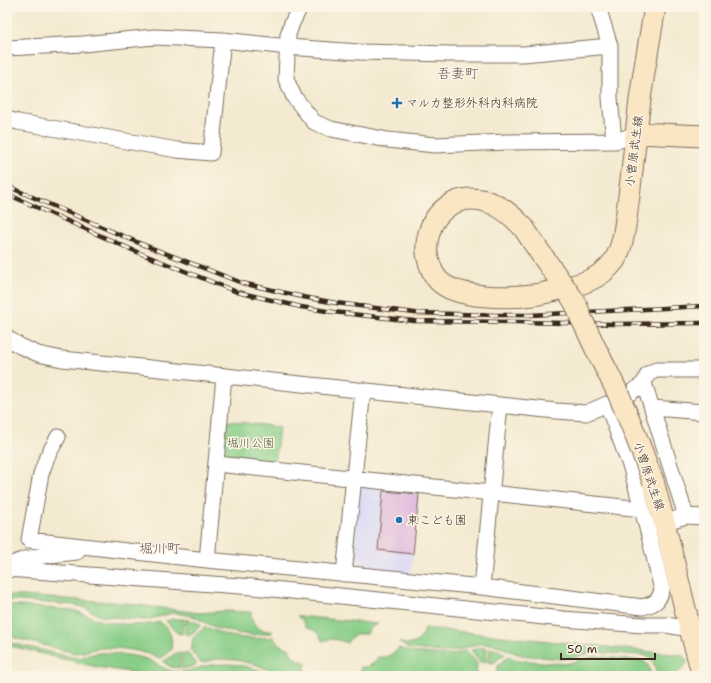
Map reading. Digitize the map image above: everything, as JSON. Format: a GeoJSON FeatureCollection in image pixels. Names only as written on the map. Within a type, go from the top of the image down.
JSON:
{"type":"FeatureCollection","features":[{"type":"Feature","properties":{"kind":"main road","name":"小曽原武生線"},"geometry":{"type":"LineString","coordinates":[[655,7],[636,133],[624,229],[618,254],[608,268],[594,279],[587,282],[556,290],[533,295],[475,295],[448,287],[438,280],[429,261],[427,252],[429,231],[439,214],[449,205],[461,200],[475,198],[484,200],[504,210],[521,224],[574,302],[623,404],[653,480],[656,525],[695,632],[703,676]]}},
{"type":"Feature","properties":{"kind":"main road"},"geometry":{"type":"LineString","coordinates":[[636,133],[704,136]]}},
{"type":"Feature","properties":{"kind":"street"},"geometry":{"type":"LineString","coordinates":[[300,7],[288,35],[286,79],[294,97],[314,122],[332,129],[388,140],[435,144],[614,141],[636,133]]}},
{"type":"Feature","properties":{"kind":"street"},"geometry":{"type":"LineString","coordinates":[[598,7],[610,46],[610,98],[614,141]]}},
{"type":"Feature","properties":{"kind":"street"},"geometry":{"type":"LineString","coordinates":[[7,48],[84,44],[154,37],[223,40],[288,47],[359,52],[450,54],[522,54],[610,46]]}},
{"type":"Feature","properties":{"kind":"street"},"geometry":{"type":"LineString","coordinates":[[7,119],[26,124],[177,150],[211,153],[223,40]]}},
{"type":"Feature","properties":{"kind":"street"},"geometry":{"type":"LineString","coordinates":[[7,338],[38,354],[62,359],[586,413],[622,399],[644,383],[648,374],[656,370],[704,370]]}},
{"type":"Feature","properties":{"kind":"street"},"geometry":{"type":"LineString","coordinates":[[207,560],[224,376]]}},
{"type":"Feature","properties":{"kind":"street"},"geometry":{"type":"LineString","coordinates":[[644,383],[686,516]]}},
{"type":"Feature","properties":{"kind":"street"},"geometry":{"type":"LineString","coordinates":[[344,574],[363,390]]}},
{"type":"Feature","properties":{"kind":"street"},"geometry":{"type":"LineString","coordinates":[[58,437],[47,457],[41,474],[29,540],[207,560],[482,587],[643,607],[652,605],[659,599],[662,590],[656,525],[642,509],[631,468],[606,404]]}},
{"type":"Feature","properties":{"kind":"street"},"geometry":{"type":"LineString","coordinates":[[482,587],[500,405]]}},
{"type":"Feature","properties":{"kind":"street"},"geometry":{"type":"LineString","coordinates":[[653,408],[704,412]]}},
{"type":"Feature","properties":{"kind":"street"},"geometry":{"type":"LineString","coordinates":[[217,464],[642,509]]}},
{"type":"Feature","properties":{"kind":"street"},"geometry":{"type":"LineString","coordinates":[[656,525],[686,516],[704,517]]}},
{"type":"Feature","properties":{"kind":"street"},"geometry":{"type":"LineString","coordinates":[[7,566],[26,559],[49,555],[116,550]]}},
{"type":"Feature","properties":{"kind":"street"},"geometry":{"type":"LineString","coordinates":[[7,569],[253,587],[564,619],[643,625],[666,625],[695,632]]}},
{"type":"Feature","properties":{"kind":"shaded area"},"geometry":{"type":"Polygon","coordinates":[[[359,484],[419,490],[411,575],[354,571],[350,565],[359,484]]]}},
{"type":"Feature","properties":{"kind":"green space","name":"堀川公園"},"geometry":{"type":"Polygon","coordinates":[[[229,421],[279,427],[275,464],[230,459],[223,452],[226,423],[229,421]]]}},
{"type":"Feature","properties":{"kind":"green space"},"geometry":{"type":"Polygon","coordinates":[[[7,595],[125,603],[199,613],[226,611],[251,612],[252,620],[257,627],[267,631],[272,630],[272,633],[251,635],[236,633],[216,628],[195,617],[176,613],[144,620],[101,616],[83,607],[74,605],[7,600],[7,595]]]}},
{"type":"Feature","properties":{"kind":"green space"},"geometry":{"type":"Polygon","coordinates":[[[7,605],[71,610],[102,621],[120,624],[140,625],[160,622],[169,631],[172,641],[171,650],[159,659],[139,651],[114,648],[100,648],[75,653],[7,636],[7,605]]]}},
{"type":"Feature","properties":{"kind":"green space"},"geometry":{"type":"Polygon","coordinates":[[[297,616],[378,624],[371,628],[367,634],[356,635],[347,643],[335,639],[322,641],[314,630],[306,628],[303,621],[297,616]]]}},
{"type":"Feature","properties":{"kind":"green space"},"geometry":{"type":"Polygon","coordinates":[[[173,619],[184,619],[182,634],[177,633],[166,621],[173,619]]]}},
{"type":"Feature","properties":{"kind":"green space"},"geometry":{"type":"Polygon","coordinates":[[[186,619],[201,625],[191,635],[185,634],[186,619]]]}},
{"type":"Feature","properties":{"kind":"green space"},"geometry":{"type":"Polygon","coordinates":[[[205,627],[226,635],[238,637],[273,637],[280,645],[289,648],[291,654],[295,658],[306,662],[305,670],[307,676],[282,676],[258,665],[236,660],[217,659],[201,663],[191,651],[193,638],[205,627]]]}},
{"type":"Feature","properties":{"kind":"green space"},"geometry":{"type":"Polygon","coordinates":[[[425,628],[682,655],[687,660],[687,663],[675,676],[656,676],[654,663],[652,660],[643,655],[592,652],[573,658],[561,659],[521,655],[494,644],[477,644],[459,650],[443,652],[407,648],[399,642],[403,644],[412,644],[416,642],[422,637],[425,628]]]}},
{"type":"Feature","properties":{"kind":"green space"},"geometry":{"type":"Polygon","coordinates":[[[7,642],[76,658],[102,653],[133,656],[147,659],[167,670],[176,672],[214,665],[232,664],[249,667],[272,676],[157,676],[97,667],[7,645],[7,642]]]}},
{"type":"Feature","properties":{"kind":"green space"},"geometry":{"type":"Polygon","coordinates":[[[399,648],[411,652],[443,655],[451,655],[466,651],[477,663],[476,676],[359,676],[361,667],[371,665],[378,657],[392,654],[399,648]]]}},
{"type":"Feature","properties":{"kind":"green space"},"geometry":{"type":"Polygon","coordinates":[[[487,648],[486,662],[480,662],[471,650],[487,648]]]}},
{"type":"Feature","properties":{"kind":"green space"},"geometry":{"type":"Polygon","coordinates":[[[490,648],[505,654],[493,663],[488,662],[490,648]]]}},
{"type":"Feature","properties":{"kind":"green space"},"geometry":{"type":"Polygon","coordinates":[[[176,653],[181,653],[179,668],[171,667],[163,662],[176,653]]]}},
{"type":"Feature","properties":{"kind":"green space"},"geometry":{"type":"Polygon","coordinates":[[[183,653],[188,654],[197,664],[192,667],[181,669],[183,653]]]}},
{"type":"Feature","properties":{"kind":"green space"},"geometry":{"type":"Polygon","coordinates":[[[509,656],[519,660],[566,664],[596,656],[643,661],[649,667],[650,676],[496,676],[498,665],[509,656]]]}},
{"type":"Feature","properties":{"kind":"building","name":"東こども園"},"geometry":{"type":"Polygon","coordinates":[[[383,491],[419,494],[413,554],[378,550],[383,491]]]}},
{"type":"Feature","properties":{"kind":"railway"},"geometry":{"type":"LineString","coordinates":[[7,186],[139,243],[242,283],[336,303],[415,313],[497,315],[530,315],[704,306]]}},
{"type":"Feature","properties":{"kind":"railway"},"geometry":{"type":"LineString","coordinates":[[7,194],[137,252],[237,292],[301,307],[414,321],[615,324],[704,323]]}},
{"type":"Feature","properties":{"kind":"place","name":"マルカ整形外科内科病院"},"geometry":{"type":"Point","coordinates":[397,103]}},
{"type":"Feature","properties":{"kind":"place","name":"東こども園"},"geometry":{"type":"Point","coordinates":[399,520]}},
{"type":"Feature","properties":{"kind":"district","name":"吾妻町"},"geometry":{"type":"Point","coordinates":[458,73]}},
{"type":"Feature","properties":{"kind":"district","name":"堀川町"},"geometry":{"type":"Point","coordinates":[160,548]}}]}
